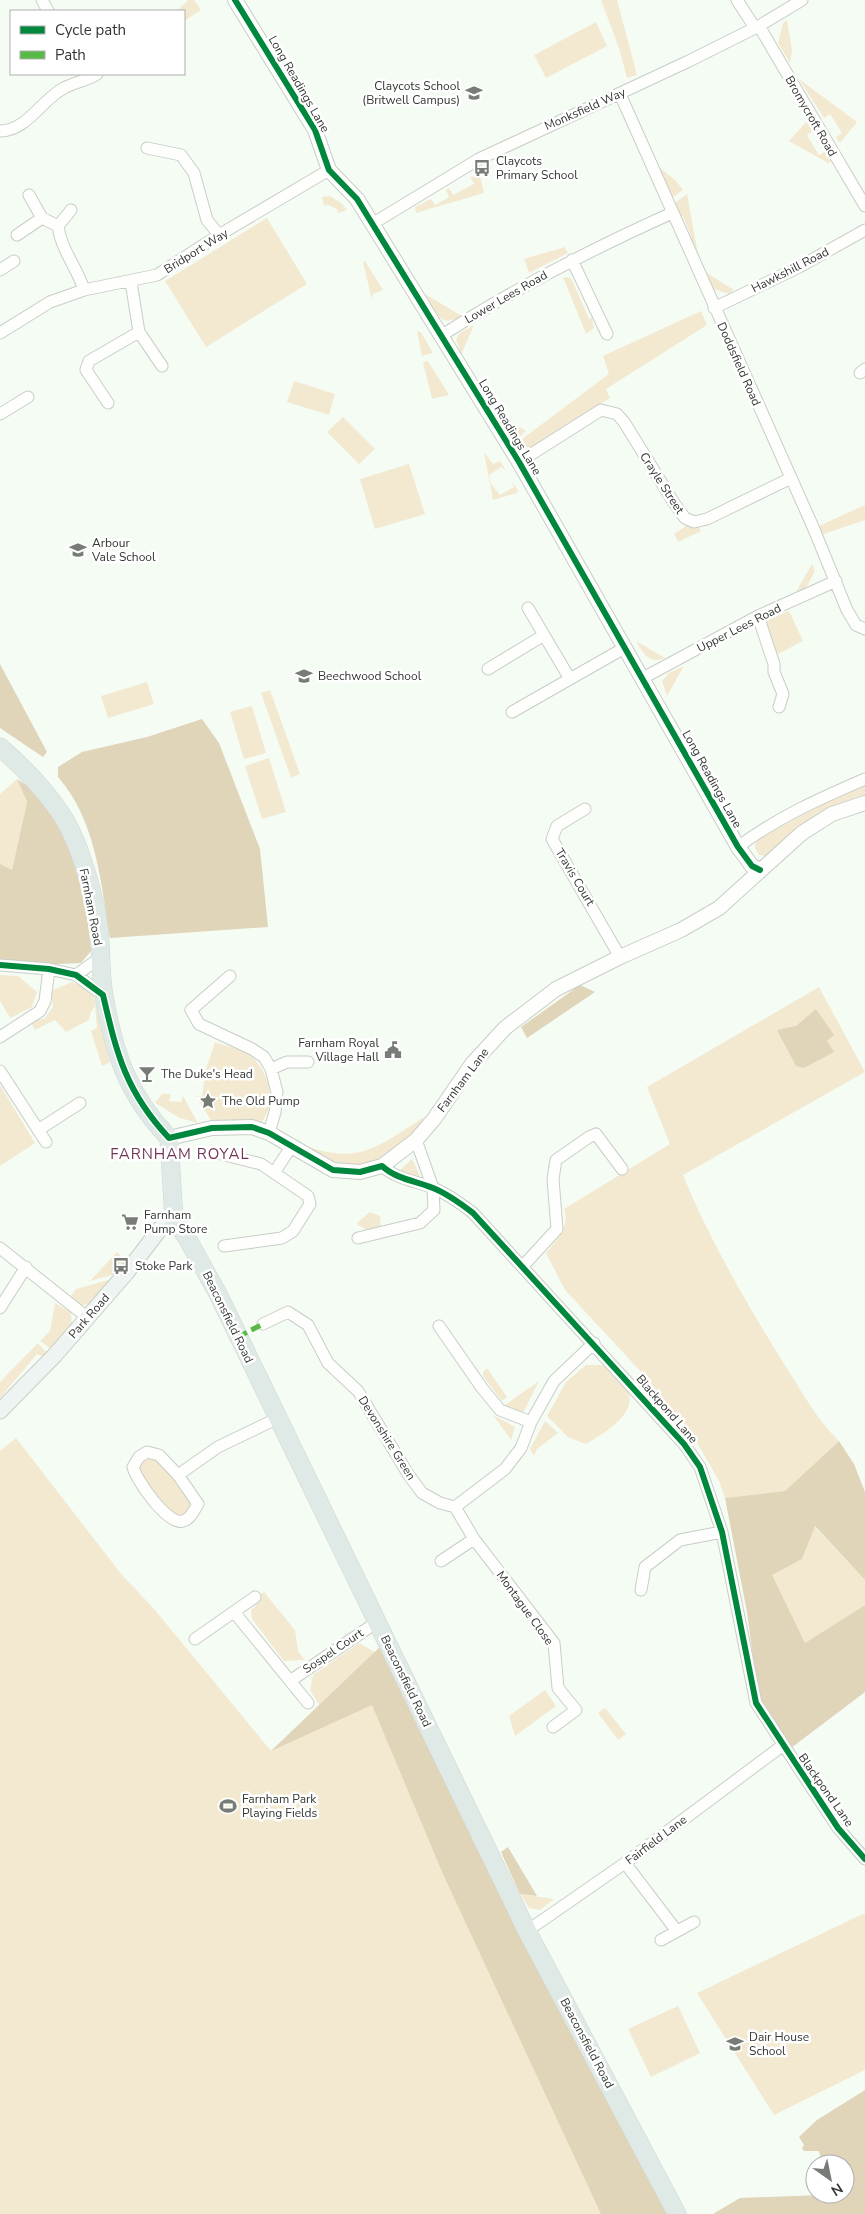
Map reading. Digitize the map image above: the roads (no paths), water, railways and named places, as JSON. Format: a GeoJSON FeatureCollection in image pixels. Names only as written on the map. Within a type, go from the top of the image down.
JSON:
{"type":"FeatureCollection","features":[{"type":"Feature","properties":{"kind":"main road","name":"Farnham Road"},"geometry":{"type":"LineString","coordinates":[[0,747],[38,781],[66,821],[81,857],[92,896],[100,942],[103,995],[116,1051],[130,1087],[151,1119],[169,1138]]}},
{"type":"Feature","properties":{"kind":"main road"},"geometry":{"type":"LineString","coordinates":[[169,1138],[174,1220]]}},
{"type":"Feature","properties":{"kind":"main road","name":"Park Road"},"geometry":{"type":"LineString","coordinates":[[0,1411],[88,1318],[163,1225],[174,1220]]}},
{"type":"Feature","properties":{"kind":"main road","name":"Beaconsfield Road"},"geometry":{"type":"LineString","coordinates":[[174,1220],[187,1238],[218,1294],[527,1931],[677,2214]]}},
{"type":"Feature","properties":{"kind":"street","name":"Long Readings Lane"},"geometry":{"type":"LineString","coordinates":[[235,0],[315,130],[329,170],[357,199],[519,462],[738,847],[752,866],[760,870]]}},
{"type":"Feature","properties":{"kind":"street","name":"Bromycroft Road"},"geometry":{"type":"LineString","coordinates":[[737,0],[757,27],[865,206]]}},
{"type":"Feature","properties":{"kind":"street","name":"Monksfield Way"},"geometry":{"type":"LineString","coordinates":[[372,224],[480,159],[620,94],[757,27],[802,0]]}},
{"type":"Feature","properties":{"kind":"street"},"geometry":{"type":"LineString","coordinates":[[0,131],[15,128],[64,88],[72,79],[73,75]]}},
{"type":"Feature","properties":{"kind":"street"},"geometry":{"type":"LineString","coordinates":[[64,88],[87,80],[94,75]]}},
{"type":"Feature","properties":{"kind":"street","name":"Doddsfield Road"},"geometry":{"type":"LineString","coordinates":[[620,94],[836,582],[856,625],[865,629]]}},
{"type":"Feature","properties":{"kind":"street"},"geometry":{"type":"LineString","coordinates":[[147,148],[159,156],[181,156],[194,173],[207,220],[219,235]]}},
{"type":"Feature","properties":{"kind":"street","name":"Bridport Way"},"geometry":{"type":"LineString","coordinates":[[0,333],[50,302],[84,290],[131,282],[157,275],[219,235],[329,170]]}},
{"type":"Feature","properties":{"kind":"street"},"geometry":{"type":"LineString","coordinates":[[29,195],[42,218],[58,226]]}},
{"type":"Feature","properties":{"kind":"street"},"geometry":{"type":"LineString","coordinates":[[71,210],[58,226],[59,238],[84,290]]}},
{"type":"Feature","properties":{"kind":"street","name":"Lower Lees Road"},"geometry":{"type":"LineString","coordinates":[[441,336],[522,286],[672,213]]}},
{"type":"Feature","properties":{"kind":"street"},"geometry":{"type":"LineString","coordinates":[[17,235],[42,218]]}},
{"type":"Feature","properties":{"kind":"street","name":"Hawkshill Road"},"geometry":{"type":"LineString","coordinates":[[714,308],[799,267],[865,230]]}},
{"type":"Feature","properties":{"kind":"street"},"geometry":{"type":"LineString","coordinates":[[572,260],[607,334]]}},
{"type":"Feature","properties":{"kind":"street"},"geometry":{"type":"LineString","coordinates":[[0,270],[14,262]]}},
{"type":"Feature","properties":{"kind":"street"},"geometry":{"type":"LineString","coordinates":[[131,282],[139,332],[162,366]]}},
{"type":"Feature","properties":{"kind":"street"},"geometry":{"type":"LineString","coordinates":[[108,403],[86,370],[89,361],[139,332]]}},
{"type":"Feature","properties":{"kind":"street"},"geometry":{"type":"LineString","coordinates":[[1,411],[28,397]]}},
{"type":"Feature","properties":{"kind":"street","name":"Crayle Street"},"geometry":{"type":"LineString","coordinates":[[519,462],[601,410],[617,414],[624,422],[674,503],[685,518],[694,522],[707,519],[791,478]]}},
{"type":"Feature","properties":{"kind":"street","name":"Upper Lees Road"},"geometry":{"type":"LineString","coordinates":[[643,678],[758,616],[836,582]]}},
{"type":"Feature","properties":{"kind":"street"},"geometry":{"type":"LineString","coordinates":[[528,608],[570,679]]}},
{"type":"Feature","properties":{"kind":"street"},"geometry":{"type":"LineString","coordinates":[[758,616],[774,664],[774,672],[783,694],[779,707]]}},
{"type":"Feature","properties":{"kind":"street"},"geometry":{"type":"LineString","coordinates":[[488,669],[544,635]]}},
{"type":"Feature","properties":{"kind":"street"},"geometry":{"type":"LineString","coordinates":[[512,712],[626,648]]}},
{"type":"Feature","properties":{"kind":"street"},"geometry":{"type":"LineString","coordinates":[[738,847],[766,827],[825,796],[865,780]]}},
{"type":"Feature","properties":{"kind":"street","name":"Farnham Lane"},"geometry":{"type":"LineString","coordinates":[[169,1138],[212,1128],[252,1128],[269,1133],[333,1170],[360,1172],[382,1166],[416,1140],[434,1119],[472,1064],[505,1028],[556,989],[620,957],[681,930],[711,912],[802,833],[832,814],[865,803]]}},
{"type":"Feature","properties":{"kind":"street","name":"Travis Court"},"geometry":{"type":"LineString","coordinates":[[585,809],[557,826],[552,839],[620,957]]}},
{"type":"Feature","properties":{"kind":"street"},"geometry":{"type":"LineString","coordinates":[[76,975],[100,958]]}},
{"type":"Feature","properties":{"kind":"street"},"geometry":{"type":"LineString","coordinates":[[0,965],[49,969],[76,975],[103,995]]}},
{"type":"Feature","properties":{"kind":"street"},"geometry":{"type":"LineString","coordinates":[[0,1037],[40,1011],[45,1001],[49,969]]}},
{"type":"Feature","properties":{"kind":"street"},"geometry":{"type":"LineString","coordinates":[[230,976],[191,1010],[199,1024],[252,1049],[264,1057],[271,1069],[277,1092],[275,1112],[269,1133]]}},
{"type":"Feature","properties":{"kind":"street"},"geometry":{"type":"LineString","coordinates":[[271,1069],[287,1062],[308,1062]]}},
{"type":"Feature","properties":{"kind":"street"},"geometry":{"type":"LineString","coordinates":[[0,1071],[46,1142]]}},
{"type":"Feature","properties":{"kind":"street"},"geometry":{"type":"LineString","coordinates":[[38,1130],[80,1103]]}},
{"type":"Feature","properties":{"kind":"street"},"geometry":{"type":"LineString","coordinates":[[523,1266],[558,1229],[553,1179],[556,1160],[596,1134],[622,1170]]}},
{"type":"Feature","properties":{"kind":"street"},"geometry":{"type":"LineString","coordinates":[[358,1238],[420,1223],[434,1210],[433,1188],[416,1140]]}},
{"type":"Feature","properties":{"kind":"street"},"geometry":{"type":"LineString","coordinates":[[274,1174],[291,1147]]}},
{"type":"Feature","properties":{"kind":"street"},"geometry":{"type":"LineString","coordinates":[[217,1153],[261,1164],[308,1196],[310,1204],[293,1231],[282,1238],[224,1246]]}},
{"type":"Feature","properties":{"kind":"street","name":"Blackpond Lane"},"geometry":{"type":"LineString","coordinates":[[382,1166],[390,1173],[433,1188],[454,1199],[473,1213],[594,1343],[684,1444],[700,1468],[722,1532],[756,1703],[782,1746],[838,1828],[865,1859]]}},
{"type":"Feature","properties":{"kind":"street"},"geometry":{"type":"LineString","coordinates":[[0,1248],[88,1318]]}},
{"type":"Feature","properties":{"kind":"street"},"geometry":{"type":"LineString","coordinates":[[0,1308],[26,1267]]}},
{"type":"Feature","properties":{"kind":"street","name":"Devonshire Green"},"geometry":{"type":"LineString","coordinates":[[263,1324],[289,1306],[308,1325],[328,1363],[358,1391],[408,1474],[422,1493],[440,1503],[455,1507]]}},
{"type":"Feature","properties":{"kind":"street"},"geometry":{"type":"LineString","coordinates":[[439,1326],[482,1388],[500,1410],[531,1422]]}},
{"type":"Feature","properties":{"kind":"street"},"geometry":{"type":"LineString","coordinates":[[441,1561],[474,1539],[455,1507],[505,1469],[521,1448],[531,1422],[554,1381],[594,1343]]}},
{"type":"Feature","properties":{"kind":"street"},"geometry":{"type":"LineString","coordinates":[[178,1476],[218,1447],[278,1418]]}},
{"type":"Feature","properties":{"kind":"street"},"geometry":{"type":"LineString","coordinates":[[147,1452],[159,1454],[178,1476],[198,1504],[192,1515],[185,1521],[177,1522],[167,1516],[162,1510],[135,1476],[133,1467],[139,1457],[147,1452]]}},
{"type":"Feature","properties":{"kind":"street"},"geometry":{"type":"LineString","coordinates":[[641,1590],[645,1567],[680,1540],[722,1532]]}},
{"type":"Feature","properties":{"kind":"street","name":"Montague Close"},"geometry":{"type":"LineString","coordinates":[[474,1539],[554,1643],[558,1688],[576,1710],[553,1727]]}},
{"type":"Feature","properties":{"kind":"street"},"geometry":{"type":"LineString","coordinates":[[195,1639],[255,1597]]}},
{"type":"Feature","properties":{"kind":"street","name":"Sospel Court"},"geometry":{"type":"LineString","coordinates":[[234,1612],[308,1703]]}},
{"type":"Feature","properties":{"kind":"street","name":"Sospel Court"},"geometry":{"type":"LineString","coordinates":[[290,1681],[377,1622]]}},
{"type":"Feature","properties":{"kind":"street","name":"Fairfield Lane"},"geometry":{"type":"LineString","coordinates":[[527,1931],[625,1863],[782,1746]]}},
{"type":"Feature","properties":{"kind":"street"},"geometry":{"type":"LineString","coordinates":[[625,1863],[676,1930]]}},
{"type":"Feature","properties":{"kind":"street"},"geometry":{"type":"LineString","coordinates":[[661,1940],[676,1930],[694,1922]]}},
{"type":"Feature","properties":{"kind":"place","name":"Claycots School (Britwell Campus)"},"geometry":{"type":"Point","coordinates":[474,93]}},
{"type":"Feature","properties":{"kind":"place","name":"Claycots Primary School"},"geometry":{"type":"Point","coordinates":[482,168]}},
{"type":"Feature","properties":{"kind":"place","name":"Arbour Vale School"},"geometry":{"type":"Point","coordinates":[78,550]}},
{"type":"Feature","properties":{"kind":"place","name":"Beechwood School"},"geometry":{"type":"Point","coordinates":[304,676]}},
{"type":"Feature","properties":{"kind":"place","name":"Farnham Royal Village Hall"},"geometry":{"type":"Point","coordinates":[393,1050]}},
{"type":"Feature","properties":{"kind":"place","name":"The Duke's Head"},"geometry":{"type":"Point","coordinates":[147,1074]}},
{"type":"Feature","properties":{"kind":"place","name":"The Old Pump"},"geometry":{"type":"Point","coordinates":[208,1101]}},
{"type":"Feature","properties":{"kind":"place","name":"Farnham Pump Store"},"geometry":{"type":"Point","coordinates":[130,1222]}},
{"type":"Feature","properties":{"kind":"place","name":"Stoke Park"},"geometry":{"type":"Point","coordinates":[121,1266]}},
{"type":"Feature","properties":{"kind":"place","name":"Farnham Park Playing Fields"},"geometry":{"type":"Point","coordinates":[228,1806]}},
{"type":"Feature","properties":{"kind":"place","name":"Dair House School"},"geometry":{"type":"Point","coordinates":[735,2044]}},
{"type":"Feature","properties":{"kind":"district","name":"FARNHAM ROYAL"},"geometry":{"type":"Point","coordinates":[180,1154]}}]}
